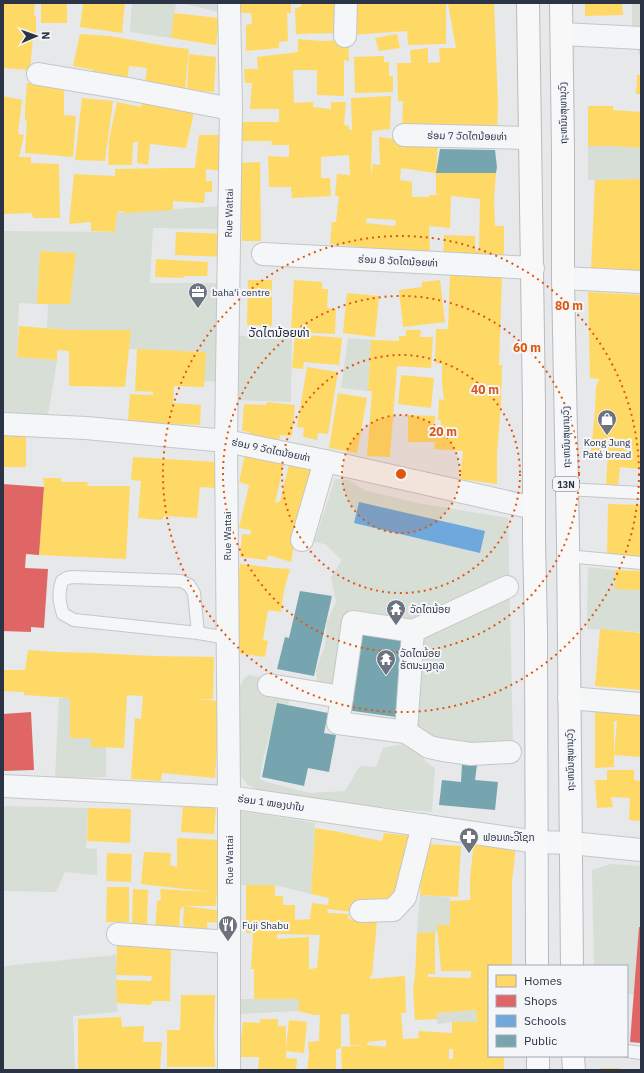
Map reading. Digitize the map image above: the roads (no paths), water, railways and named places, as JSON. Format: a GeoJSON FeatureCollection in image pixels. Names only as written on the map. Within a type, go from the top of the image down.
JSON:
{"type":"FeatureCollection","features":[{"type":"Feature","properties":{"kind":"highway"},"geometry":{"type":"LineString","coordinates":[[528,3],[533,268],[537,965]]}},
{"type":"Feature","properties":{"kind":"highway","name":"ຖະຫນົນສຸພານຸວົງ"},"geometry":{"type":"LineString","coordinates":[[561,3],[564,152],[563,278],[572,965]]}},
{"type":"Feature","properties":{"kind":"highway"},"geometry":{"type":"LineString","coordinates":[[538,1057],[538,1070]]}},
{"type":"Feature","properties":{"kind":"highway"},"geometry":{"type":"LineString","coordinates":[[573,1057],[574,1070]]}},
{"type":"Feature","properties":{"kind":"street","name":"Rue Wattai"},"geometry":{"type":"LineString","coordinates":[[229,3],[231,110],[226,441],[229,797],[229,1070]]}},
{"type":"Feature","properties":{"kind":"street"},"geometry":{"type":"LineString","coordinates":[[345,36],[346,3]]}},
{"type":"Feature","properties":{"kind":"street"},"geometry":{"type":"LineString","coordinates":[[562,34],[641,38]]}},
{"type":"Feature","properties":{"kind":"street"},"geometry":{"type":"LineString","coordinates":[[38,74],[128,88],[231,110]]}},
{"type":"Feature","properties":{"kind":"street","name":"ຮ່ອມ 7 ວັດໄຕນ້ອຍທ່າ"},"geometry":{"type":"LineString","coordinates":[[404,135],[530,138]]}},
{"type":"Feature","properties":{"kind":"street","name":"ຮ່ອມ 8 ວັດໄຕນ້ອຍທ່າ"},"geometry":{"type":"LineString","coordinates":[[263,254],[533,268]]}},
{"type":"Feature","properties":{"kind":"street"},"geometry":{"type":"LineString","coordinates":[[563,278],[641,282]]}},
{"type":"Feature","properties":{"kind":"street","name":"ຮ່ອມ 9 ວັດໄຕນ້ອຍທ່າ"},"geometry":{"type":"LineString","coordinates":[[3,424],[86,428],[226,441],[325,461],[534,508]]}},
{"type":"Feature","properties":{"kind":"street"},"geometry":{"type":"LineString","coordinates":[[302,540],[325,461]]}},
{"type":"Feature","properties":{"kind":"street"},"geometry":{"type":"LineString","coordinates":[[507,587],[413,631],[353,622],[338,722],[406,732],[429,747],[443,750],[471,754],[510,752]]}},
{"type":"Feature","properties":{"kind":"street"},"geometry":{"type":"LineString","coordinates":[[406,732],[413,631]]}},
{"type":"Feature","properties":{"kind":"street"},"geometry":{"type":"LineString","coordinates":[[269,685],[342,697]]}},
{"type":"Feature","properties":{"kind":"street"},"geometry":{"type":"LineString","coordinates":[[569,698],[641,704]]}},
{"type":"Feature","properties":{"kind":"street","name":"ຮ່ອມ 1 ໜອງປາໃນ"},"geometry":{"type":"LineString","coordinates":[[3,786],[229,797],[537,842],[570,843],[641,850]]}},
{"type":"Feature","properties":{"kind":"street"},"geometry":{"type":"LineString","coordinates":[[362,911],[393,910],[405,897],[423,825]]}},
{"type":"Feature","properties":{"kind":"street"},"geometry":{"type":"LineString","coordinates":[[118,934],[228,942]]}},
{"type":"Feature","properties":{"kind":"lane"},"geometry":{"type":"LineString","coordinates":[[566,489],[641,493]]}},
{"type":"Feature","properties":{"kind":"lane"},"geometry":{"type":"LineString","coordinates":[[567,556],[641,563]]}},
{"type":"Feature","properties":{"kind":"lane"},"geometry":{"type":"LineString","coordinates":[[198,633],[194,593],[189,585],[181,581],[73,577],[62,581],[60,588],[60,604],[63,614],[74,620],[198,633],[227,638]]}},
{"type":"Feature","properties":{"kind":"lane"},"geometry":{"type":"LineString","coordinates":[[628,1051],[641,1053]]}},
{"type":"Feature","properties":{"kind":"place","name":"baha'i centre"},"geometry":{"type":"Point","coordinates":[198,309]}},
{"type":"Feature","properties":{"kind":"place","name":"Kong Jung Paté bread"},"geometry":{"type":"Point","coordinates":[607,436]}},
{"type":"Feature","properties":{"kind":"place","name":"ວັດໄຕນ້ອຍ"},"geometry":{"type":"Point","coordinates":[396,626]}},
{"type":"Feature","properties":{"kind":"place","name":"ວັດໄຕນ້ອຍ ຣັຕນະມຸງຄຸລ"},"geometry":{"type":"Point","coordinates":[386,676]}},
{"type":"Feature","properties":{"kind":"place","name":"ຟອນທະວີໂຊກ"},"geometry":{"type":"Point","coordinates":[469,854]}},
{"type":"Feature","properties":{"kind":"place","name":"Fuji Shabu"},"geometry":{"type":"Point","coordinates":[228,942]}},
{"type":"Feature","properties":{"kind":"district","name":"ວັດໄຕນ້ອຍທ່າ"},"geometry":{"type":"Point","coordinates":[279,332]}}]}
